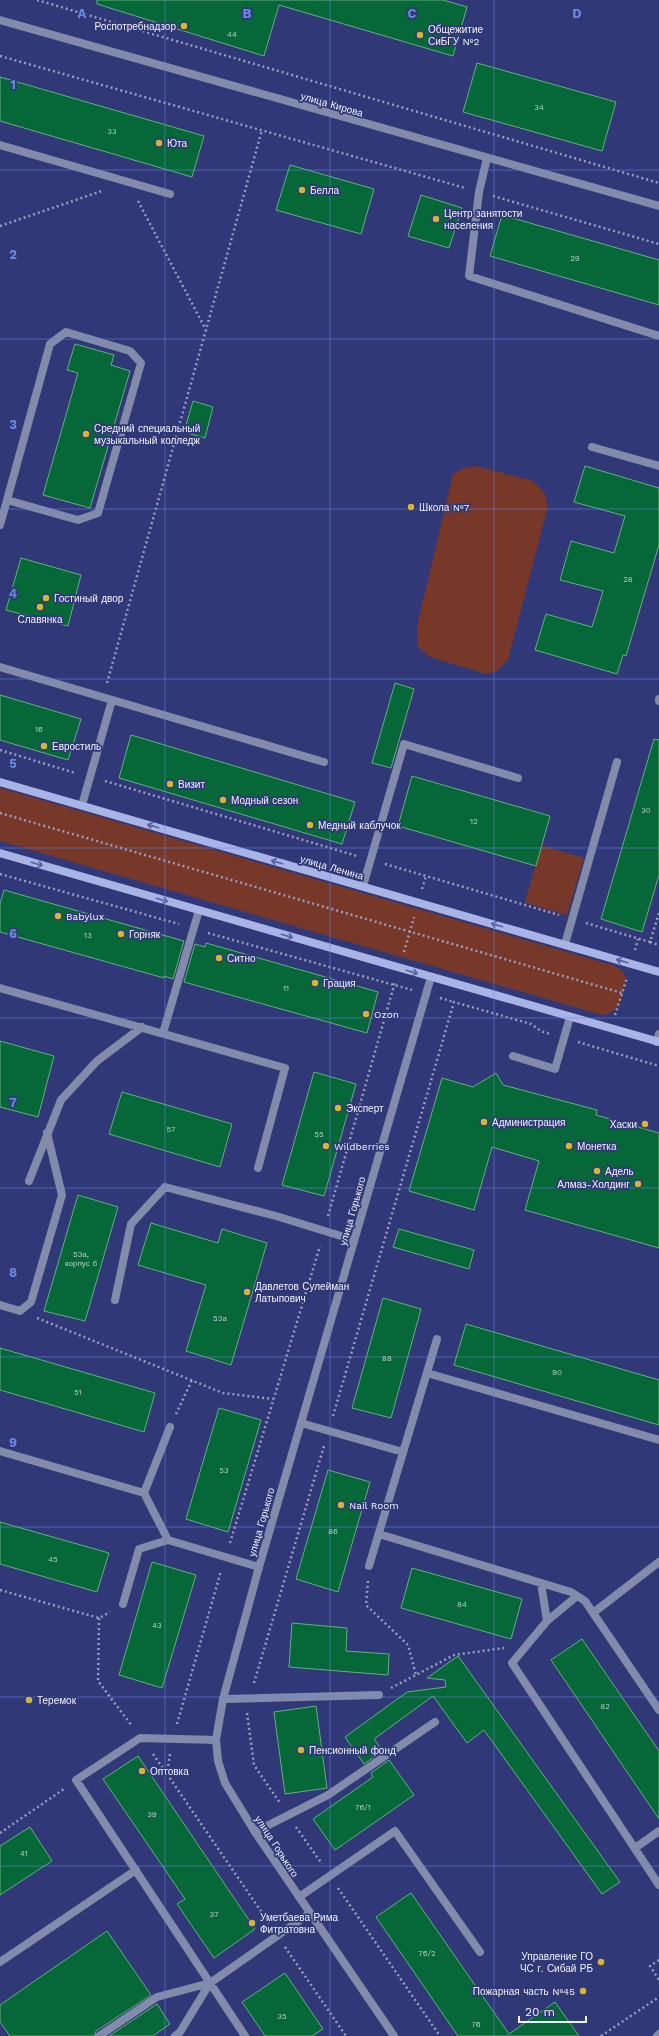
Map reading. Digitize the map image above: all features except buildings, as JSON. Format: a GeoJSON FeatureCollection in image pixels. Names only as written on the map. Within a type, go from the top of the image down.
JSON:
{"type":"FeatureCollection","features":[{"type":"Feature","properties":{"kind":"main road","name":"улица Ленина"},"geometry":{"type":"LineString","coordinates":[[0,782],[659,972]]}},
{"type":"Feature","properties":{"kind":"main road"},"geometry":{"type":"LineString","coordinates":[[0,853],[570,1017],[658,1039]]}},
{"type":"Feature","properties":{"kind":"street","name":"улица Кирова"},"geometry":{"type":"LineString","coordinates":[[0,20],[659,206]]}},
{"type":"Feature","properties":{"kind":"street"},"geometry":{"type":"LineString","coordinates":[[0,145],[170,194]]}},
{"type":"Feature","properties":{"kind":"street"},"geometry":{"type":"LineString","coordinates":[[487,158],[479,192],[469,276],[659,336]]}},
{"type":"Feature","properties":{"kind":"street"},"geometry":{"type":"LineString","coordinates":[[0,524],[50,344],[66,332],[130,351],[141,363],[98,513],[78,520],[7,500]]}},
{"type":"Feature","properties":{"kind":"street"},"geometry":{"type":"LineString","coordinates":[[592,447],[659,466]]}},
{"type":"Feature","properties":{"kind":"street"},"geometry":{"type":"LineString","coordinates":[[0,667],[324,762]]}},
{"type":"Feature","properties":{"kind":"street"},"geometry":{"type":"LineString","coordinates":[[82,805],[112,700]]}},
{"type":"Feature","properties":{"kind":"street"},"geometry":{"type":"LineString","coordinates":[[363,886],[404,744],[518,778]]}},
{"type":"Feature","properties":{"kind":"street"},"geometry":{"type":"LineString","coordinates":[[565,944],[617,762]]}},
{"type":"Feature","properties":{"kind":"street"},"geometry":{"type":"LineString","coordinates":[[163,1033],[199,910]]}},
{"type":"Feature","properties":{"kind":"street","name":"улица Горького"},"geometry":{"type":"LineString","coordinates":[[394,2036],[255,1832],[225,1783],[218,1761],[216,1740],[223,1698],[259,1566],[431,977]]}},
{"type":"Feature","properties":{"kind":"street"},"geometry":{"type":"LineString","coordinates":[[0,988],[285,1068],[258,1168]]}},
{"type":"Feature","properties":{"kind":"street"},"geometry":{"type":"LineString","coordinates":[[513,1056],[555,1069],[570,1017]]}},
{"type":"Feature","properties":{"kind":"street"},"geometry":{"type":"LineString","coordinates":[[29,1181],[61,1100],[97,1061],[142,1028]]}},
{"type":"Feature","properties":{"kind":"street"},"geometry":{"type":"LineString","coordinates":[[0,1305],[20,1311],[31,1302],[62,1195],[47,1133]]}},
{"type":"Feature","properties":{"kind":"street"},"geometry":{"type":"LineString","coordinates":[[115,1300],[131,1224],[165,1187],[276,1216],[354,1240]]}},
{"type":"Feature","properties":{"kind":"street"},"geometry":{"type":"LineString","coordinates":[[369,1566],[437,1339]]}},
{"type":"Feature","properties":{"kind":"street"},"geometry":{"type":"LineString","coordinates":[[427,1373],[659,1440]]}},
{"type":"Feature","properties":{"kind":"street"},"geometry":{"type":"LineString","coordinates":[[300,1423],[404,1452]]}},
{"type":"Feature","properties":{"kind":"street"},"geometry":{"type":"LineString","coordinates":[[144,1493],[170,1427]]}},
{"type":"Feature","properties":{"kind":"street"},"geometry":{"type":"LineString","coordinates":[[0,1451],[144,1493],[168,1540]]}},
{"type":"Feature","properties":{"kind":"street"},"geometry":{"type":"LineString","coordinates":[[379,1534],[571,1592],[585,1601],[659,1710]]}},
{"type":"Feature","properties":{"kind":"street"},"geometry":{"type":"LineString","coordinates":[[122,1604],[139,1549],[168,1540],[259,1566]]}},
{"type":"Feature","properties":{"kind":"street"},"geometry":{"type":"LineString","coordinates":[[593,1613],[659,1562]]}},
{"type":"Feature","properties":{"kind":"street"},"geometry":{"type":"LineString","coordinates":[[541,1583],[546,1621]]}},
{"type":"Feature","properties":{"kind":"street"},"geometry":{"type":"LineString","coordinates":[[577,1596],[546,1621],[512,1663],[659,1885]]}},
{"type":"Feature","properties":{"kind":"street"},"geometry":{"type":"LineString","coordinates":[[223,1698],[379,1695]]}},
{"type":"Feature","properties":{"kind":"street"},"geometry":{"type":"LineString","coordinates":[[255,1832],[328,1795],[435,1722]]}},
{"type":"Feature","properties":{"kind":"street"},"geometry":{"type":"LineString","coordinates":[[216,1740],[140,1738],[76,1780],[246,2036]]}},
{"type":"Feature","properties":{"kind":"street"},"geometry":{"type":"LineString","coordinates":[[299,1897],[395,1831],[480,1952]]}},
{"type":"Feature","properties":{"kind":"street"},"geometry":{"type":"LineString","coordinates":[[635,1848],[659,1831]]}},
{"type":"Feature","properties":{"kind":"street"},"geometry":{"type":"LineString","coordinates":[[0,1962],[136,1870]]}},
{"type":"Feature","properties":{"kind":"street"},"geometry":{"type":"LineString","coordinates":[[99,2036],[157,1997],[210,1983],[310,1913]]}},
{"type":"Feature","properties":{"kind":"street"},"geometry":{"type":"LineString","coordinates":[[175,2036],[180,2032],[210,1983]]}},
{"type":"Feature","properties":{"kind":"path"},"geometry":{"type":"LineString","coordinates":[[37,0],[659,183]]}},
{"type":"Feature","properties":{"kind":"path"},"geometry":{"type":"LineString","coordinates":[[0,56],[659,244]]}},
{"type":"Feature","properties":{"kind":"path"},"geometry":{"type":"LineString","coordinates":[[103,697],[262,130]]}},
{"type":"Feature","properties":{"kind":"path"},"geometry":{"type":"LineString","coordinates":[[0,226],[128,182],[206,330]]}},
{"type":"Feature","properties":{"kind":"path"},"geometry":{"type":"LineString","coordinates":[[0,750],[659,945]]}},
{"type":"Feature","properties":{"kind":"path"},"geometry":{"type":"LineString","coordinates":[[0,813],[622,993]]}},
{"type":"Feature","properties":{"kind":"path"},"geometry":{"type":"LineString","coordinates":[[650,942],[659,913]]}},
{"type":"Feature","properties":{"kind":"path"},"geometry":{"type":"LineString","coordinates":[[604,1050],[638,939]]}},
{"type":"Feature","properties":{"kind":"path"},"geometry":{"type":"LineString","coordinates":[[20,1311],[224,1393],[273,1399]]}},
{"type":"Feature","properties":{"kind":"path"},"geometry":{"type":"LineString","coordinates":[[170,1427],[192,1380]]}},
{"type":"Feature","properties":{"kind":"path"},"geometry":{"type":"LineString","coordinates":[[369,1566],[366,1605],[408,1645],[416,1675]]}},
{"type":"Feature","properties":{"kind":"path"},"geometry":{"type":"LineString","coordinates":[[0,1590],[99,1618],[98,1681],[167,1774]]}},
{"type":"Feature","properties":{"kind":"path"},"geometry":{"type":"LineString","coordinates":[[379,1695],[454,1655],[527,1645]]}},
{"type":"Feature","properties":{"kind":"path"},"geometry":{"type":"LineString","coordinates":[[0,1834],[76,1780]]}},
{"type":"Feature","properties":{"kind":"path"},"geometry":{"type":"LineString","coordinates":[[659,1960],[650,1966],[659,1980]]}},
{"type":"Feature","properties":{"kind":"path"},"geometry":{"type":"LineString","coordinates":[[601,2036],[659,1997]]}},
{"type":"Feature","properties":{"kind":"shaded area"},"geometry":{"type":"Polygon","coordinates":[[[476,466],[533,481],[544,492],[548,506],[508,660],[497,671],[486,674],[430,657],[418,647],[417,626],[453,474],[464,468],[476,466]]]}},
{"type":"Feature","properties":{"kind":"shaded area"},"geometry":{"type":"Polygon","coordinates":[[[0,788],[615,966],[623,972],[626,979],[622,997],[614,1010],[602,1015],[0,841],[0,788]]]}},
{"type":"Feature","properties":{"kind":"shaded area"},"geometry":{"type":"Polygon","coordinates":[[[541,845],[584,858],[567,915],[525,903],[541,845]]]}},
{"type":"Feature","properties":{"kind":"place","name":"Роспотребнадзор"},"geometry":{"type":"Point","coordinates":[184,26]}},
{"type":"Feature","properties":{"kind":"place","name":"Общежитие СиБГУ №2"},"geometry":{"type":"Point","coordinates":[420,35]}},
{"type":"Feature","properties":{"kind":"place","name":"Юта"},"geometry":{"type":"Point","coordinates":[159,143]}},
{"type":"Feature","properties":{"kind":"place","name":"Белла"},"geometry":{"type":"Point","coordinates":[302,190]}},
{"type":"Feature","properties":{"kind":"place","name":"Центр занятости населения"},"geometry":{"type":"Point","coordinates":[436,219]}},
{"type":"Feature","properties":{"kind":"place","name":"Средний специальный музыкальный колледж"},"geometry":{"type":"Point","coordinates":[86,434]}},
{"type":"Feature","properties":{"kind":"place","name":"Школа №7"},"geometry":{"type":"Point","coordinates":[411,507]}},
{"type":"Feature","properties":{"kind":"place","name":"Гостиный двор"},"geometry":{"type":"Point","coordinates":[46,598]}},
{"type":"Feature","properties":{"kind":"place","name":"Славянка"},"geometry":{"type":"Point","coordinates":[40,607]}},
{"type":"Feature","properties":{"kind":"place","name":"Евростиль"},"geometry":{"type":"Point","coordinates":[44,746]}},
{"type":"Feature","properties":{"kind":"place","name":"Визит"},"geometry":{"type":"Point","coordinates":[170,784]}},
{"type":"Feature","properties":{"kind":"place","name":"Модный сезон"},"geometry":{"type":"Point","coordinates":[223,800]}},
{"type":"Feature","properties":{"kind":"place","name":"Медный каблучок"},"geometry":{"type":"Point","coordinates":[310,825]}},
{"type":"Feature","properties":{"kind":"place","name":"Babylux"},"geometry":{"type":"Point","coordinates":[58,916]}},
{"type":"Feature","properties":{"kind":"place","name":"Горняк"},"geometry":{"type":"Point","coordinates":[121,934]}},
{"type":"Feature","properties":{"kind":"place","name":"Ситно"},"geometry":{"type":"Point","coordinates":[219,958]}},
{"type":"Feature","properties":{"kind":"place","name":"Грация"},"geometry":{"type":"Point","coordinates":[315,983]}},
{"type":"Feature","properties":{"kind":"place","name":"Ozon"},"geometry":{"type":"Point","coordinates":[366,1014]}},
{"type":"Feature","properties":{"kind":"place","name":"Эксперт"},"geometry":{"type":"Point","coordinates":[338,1108]}},
{"type":"Feature","properties":{"kind":"place","name":"Администрация"},"geometry":{"type":"Point","coordinates":[484,1122]}},
{"type":"Feature","properties":{"kind":"place","name":"Хаски"},"geometry":{"type":"Point","coordinates":[645,1124]}},
{"type":"Feature","properties":{"kind":"place","name":"Wildberries"},"geometry":{"type":"Point","coordinates":[326,1146]}},
{"type":"Feature","properties":{"kind":"place","name":"Монетка"},"geometry":{"type":"Point","coordinates":[569,1146]}},
{"type":"Feature","properties":{"kind":"place","name":"Адель"},"geometry":{"type":"Point","coordinates":[597,1171]}},
{"type":"Feature","properties":{"kind":"place","name":"Алмаз-Холдинг"},"geometry":{"type":"Point","coordinates":[638,1184]}},
{"type":"Feature","properties":{"kind":"place","name":"Давлетов Сулейман Латыпович"},"geometry":{"type":"Point","coordinates":[247,1292]}},
{"type":"Feature","properties":{"kind":"place","name":"Nail Room"},"geometry":{"type":"Point","coordinates":[341,1505]}},
{"type":"Feature","properties":{"kind":"place","name":"Теремок"},"geometry":{"type":"Point","coordinates":[29,1700]}},
{"type":"Feature","properties":{"kind":"place","name":"Пенсионный фонд"},"geometry":{"type":"Point","coordinates":[301,1750]}},
{"type":"Feature","properties":{"kind":"place","name":"Оптовка"},"geometry":{"type":"Point","coordinates":[142,1771]}},
{"type":"Feature","properties":{"kind":"place","name":"Уметбаева Рима Фитратовна"},"geometry":{"type":"Point","coordinates":[252,1923]}},
{"type":"Feature","properties":{"kind":"place","name":"Управление ГО ЧС г. Сибай РБ"},"geometry":{"type":"Point","coordinates":[601,1962]}},
{"type":"Feature","properties":{"kind":"place","name":"Пожарная часть №45"},"geometry":{"type":"Point","coordinates":[583,1991]}}]}
